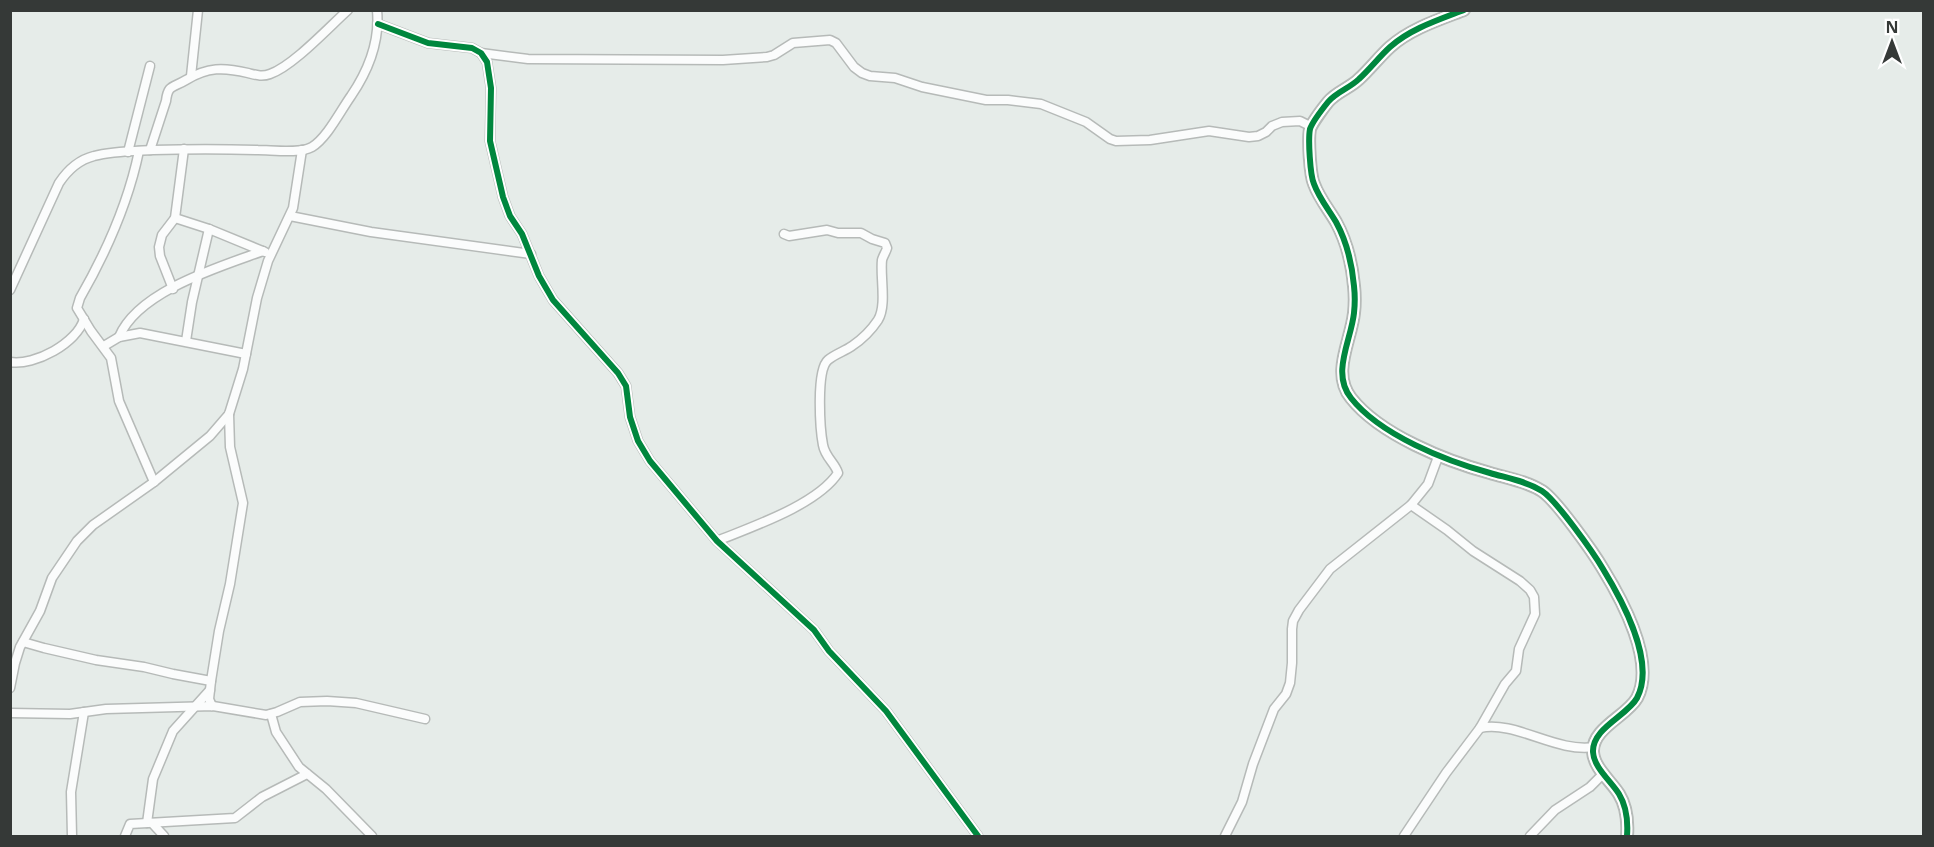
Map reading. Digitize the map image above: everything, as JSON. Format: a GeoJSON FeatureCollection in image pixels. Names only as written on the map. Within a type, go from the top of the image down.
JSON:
{"type":"FeatureCollection","features":[{"type":"Feature","properties":{"kind":"street"},"geometry":{"type":"LineString","coordinates":[[191,76],[198,10]]}},
{"type":"Feature","properties":{"kind":"street"},"geometry":{"type":"LineString","coordinates":[[150,150],[169,89],[204,71],[219,69],[261,76],[273,73],[302,52],[348,10]]}},
{"type":"Feature","properties":{"kind":"street"},"geometry":{"type":"LineString","coordinates":[[10,290],[49,202],[67,171],[92,156],[150,150],[302,150],[312,147],[320,140],[358,86],[367,68],[378,24],[377,10]]}},
{"type":"Feature","properties":{"kind":"street"},"geometry":{"type":"LineString","coordinates":[[1310,129],[1328,101],[1352,86],[1392,45],[1431,23],[1464,10]]}},
{"type":"Feature","properties":{"kind":"street"},"geometry":{"type":"LineString","coordinates":[[378,24],[428,43],[472,48],[480,53],[487,62],[490,69],[490,141],[498,178],[510,216],[522,234],[539,276],[553,300],[618,373],[626,386],[630,417],[638,441],[650,461],[690,511],[717,540],[814,630],[829,651],[886,711],[978,837]]}},
{"type":"Feature","properties":{"kind":"street"},"geometry":{"type":"LineString","coordinates":[[480,53],[528,59],[723,60],[767,57],[793,43],[830,40],[836,43],[854,67],[870,76],[895,78],[922,87],[986,100],[1041,104],[1086,122],[1116,141],[1150,140],[1209,131],[1249,137],[1266,132],[1272,126],[1282,122],[1300,122],[1308,125],[1313,182],[1344,239],[1353,277],[1354,313],[1342,376],[1345,388],[1352,399],[1377,422],[1438,457],[1523,482],[1543,491],[1556,504],[1602,568],[1625,611],[1640,650],[1642,674],[1637,698],[1601,733],[1593,753],[1597,765],[1620,795],[1628,821],[1627,837]]}},
{"type":"Feature","properties":{"kind":"street"},"geometry":{"type":"LineString","coordinates":[[128,152],[150,66]]}},
{"type":"Feature","properties":{"kind":"street"},"geometry":{"type":"LineString","coordinates":[[173,289],[160,256],[159,247],[162,235],[175,218],[184,149]]}},
{"type":"Feature","properties":{"kind":"street"},"geometry":{"type":"LineString","coordinates":[[10,688],[17,654],[40,611],[52,578],[77,540],[210,436],[229,414],[238,390],[267,253],[290,216],[297,191],[302,150]]}},
{"type":"Feature","properties":{"kind":"street"},"geometry":{"type":"LineString","coordinates":[[140,151],[125,205],[77,308],[111,358],[119,401],[154,482]]}},
{"type":"Feature","properties":{"kind":"street"},"geometry":{"type":"LineString","coordinates":[[290,216],[371,232],[531,254]]}},
{"type":"Feature","properties":{"kind":"street"},"geometry":{"type":"LineString","coordinates":[[175,218],[209,229],[267,253]]}},
{"type":"Feature","properties":{"kind":"street"},"geometry":{"type":"LineString","coordinates":[[186,341],[209,229]]}},
{"type":"Feature","properties":{"kind":"street"},"geometry":{"type":"LineString","coordinates":[[717,540],[747,529],[800,504],[836,476],[838,473],[836,466],[829,459],[823,445],[819,392],[823,370],[829,359],[853,346],[880,316],[883,294],[882,261],[887,248],[885,243],[861,233],[838,233],[827,230],[789,236],[784,234]]}},
{"type":"Feature","properties":{"kind":"street"},"geometry":{"type":"LineString","coordinates":[[119,338],[128,322],[142,308],[199,274],[267,253]]}},
{"type":"Feature","properties":{"kind":"street"},"geometry":{"type":"LineString","coordinates":[[10,362],[20,363],[56,350],[71,340],[81,329],[84,319]]}},
{"type":"Feature","properties":{"kind":"street"},"geometry":{"type":"LineString","coordinates":[[81,329],[91,331]]}},
{"type":"Feature","properties":{"kind":"street"},"geometry":{"type":"LineString","coordinates":[[104,346],[130,334],[140,333],[166,340],[186,341],[246,354]]}},
{"type":"Feature","properties":{"kind":"street"},"geometry":{"type":"LineString","coordinates":[[212,706],[209,699],[219,631],[230,584],[243,503],[230,447],[229,414]]}},
{"type":"Feature","properties":{"kind":"street"},"geometry":{"type":"LineString","coordinates":[[1225,837],[1242,802],[1253,764],[1274,709],[1286,694],[1290,683],[1292,629],[1293,621],[1299,610],[1330,569],[1411,505],[1428,484],[1438,457]]}},
{"type":"Feature","properties":{"kind":"street"},"geometry":{"type":"LineString","coordinates":[[1404,837],[1446,773],[1480,728],[1505,684],[1516,671],[1519,649],[1535,614],[1534,597],[1520,581],[1473,551],[1411,505]]}},
{"type":"Feature","properties":{"kind":"street"},"geometry":{"type":"LineString","coordinates":[[23,642],[96,660],[144,667],[211,685]]}},
{"type":"Feature","properties":{"kind":"street"},"geometry":{"type":"LineString","coordinates":[[149,823],[153,779],[160,759],[173,731],[211,685]]}},
{"type":"Feature","properties":{"kind":"street"},"geometry":{"type":"LineString","coordinates":[[10,714],[60,715],[106,709],[212,706],[271,714],[300,702],[327,701],[356,702],[425,719]]}},
{"type":"Feature","properties":{"kind":"street"},"geometry":{"type":"LineString","coordinates":[[72,837],[71,792],[84,712]]}},
{"type":"Feature","properties":{"kind":"street"},"geometry":{"type":"LineString","coordinates":[[271,714],[276,732],[299,767],[326,789],[372,837]]}},
{"type":"Feature","properties":{"kind":"street"},"geometry":{"type":"LineString","coordinates":[[1480,728],[1489,726],[1502,728],[1582,749],[1594,747]]}},
{"type":"Feature","properties":{"kind":"street"},"geometry":{"type":"LineString","coordinates":[[1530,837],[1555,810],[1590,787],[1604,773]]}},
{"type":"Feature","properties":{"kind":"street"},"geometry":{"type":"LineString","coordinates":[[125,837],[130,824],[235,818],[262,797],[307,774]]}},
{"type":"Feature","properties":{"kind":"street"},"geometry":{"type":"LineString","coordinates":[[149,823],[164,837]]}},
{"type":"Feature","properties":{"kind":"cycle path"},"geometry":{"type":"LineString","coordinates":[[1464,10],[1425,26],[1398,41],[1355,82],[1331,99],[1310,129],[1313,179],[1343,237],[1353,278],[1354,313],[1342,368],[1343,378],[1345,388],[1351,398],[1363,411],[1396,435],[1434,454],[1523,482],[1542,491],[1565,515],[1603,569],[1627,614],[1640,650],[1642,667],[1642,683],[1637,698],[1598,736],[1593,752],[1596,763],[1624,804],[1627,836]]}},
{"type":"Feature","properties":{"kind":"cycle path"},"geometry":{"type":"LineString","coordinates":[[378,24],[428,43],[472,48],[481,53],[487,62],[491,88],[490,141],[503,197],[510,216],[522,234],[539,276],[553,300],[618,373],[626,386],[630,417],[638,441],[650,461],[717,541],[814,630],[829,651],[886,711],[978,836]]}}]}
